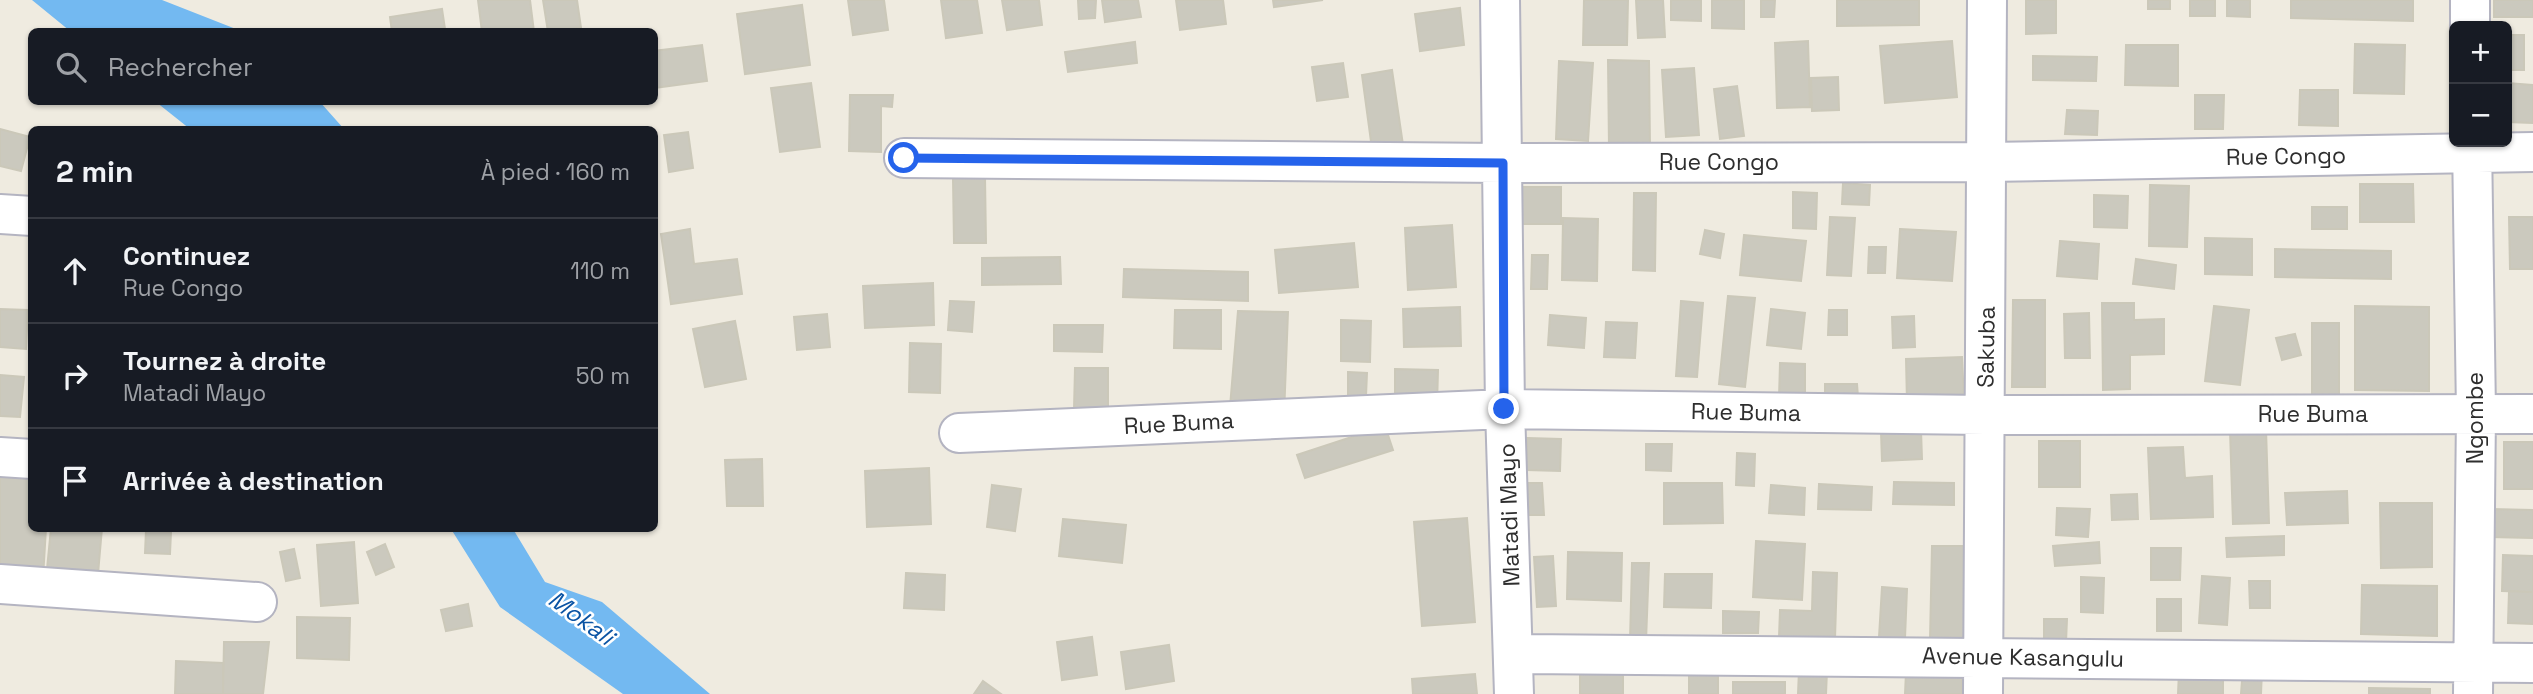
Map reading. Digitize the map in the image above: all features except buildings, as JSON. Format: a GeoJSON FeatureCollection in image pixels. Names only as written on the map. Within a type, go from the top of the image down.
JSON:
{"type":"FeatureCollection","features":[{"type":"Feature","properties":{"kind":"street","name":"Matadi Mayo"},"geometry":{"type":"LineString","coordinates":[[1500,0],[1504,409],[1514,694]]}},
{"type":"Feature","properties":{"kind":"street","name":"Sakuba"},"geometry":{"type":"LineString","coordinates":[[1983,694],[1987,0]]}},
{"type":"Feature","properties":{"kind":"street"},"geometry":{"type":"LineString","coordinates":[[2470,0],[2470,21]]}},
{"type":"Feature","properties":{"kind":"street","name":"Rue Congo"},"geometry":{"type":"LineString","coordinates":[[904,158],[1503,163],[1988,162],[2472,147],[2533,152]]}},
{"type":"Feature","properties":{"kind":"street","name":"Ngombe"},"geometry":{"type":"LineString","coordinates":[[2472,147],[2476,413],[2474,678]]}},
{"type":"Feature","properties":{"kind":"street"},"geometry":{"type":"LineString","coordinates":[[0,214],[28,216]]}},
{"type":"Feature","properties":{"kind":"street","name":"Rue Buma"},"geometry":{"type":"LineString","coordinates":[[959,433],[1504,409],[1985,415],[2533,414]]}},
{"type":"Feature","properties":{"kind":"street"},"geometry":{"type":"LineString","coordinates":[[0,457],[28,459]]}},
{"type":"Feature","properties":{"kind":"street"},"geometry":{"type":"LineString","coordinates":[[0,584],[257,602]]}},
{"type":"Feature","properties":{"kind":"street","name":"Avenue Kasangulu"},"geometry":{"type":"LineString","coordinates":[[1514,654],[1982,656],[2474,678],[2533,663]]}},
{"type":"Feature","properties":{"kind":"water"},"geometry":{"type":"Polygon","coordinates":[[[32,0],[162,0],[233,28],[66,28],[32,0]]]}},
{"type":"Feature","properties":{"kind":"water"},"geometry":{"type":"Polygon","coordinates":[[[160,105],[323,105],[341,126],[186,126],[160,105]]]}},
{"type":"Feature","properties":{"kind":"water","name":"Mokali"},"geometry":{"type":"Polygon","coordinates":[[[453,532],[515,532],[545,582],[602,602],[710,694],[623,694],[500,607],[453,532]]]}},
{"type":"Feature","properties":{"kind":"route"},"geometry":{"type":"LineString","coordinates":[[904,158],[1503,163],[1504,409]]}}]}
